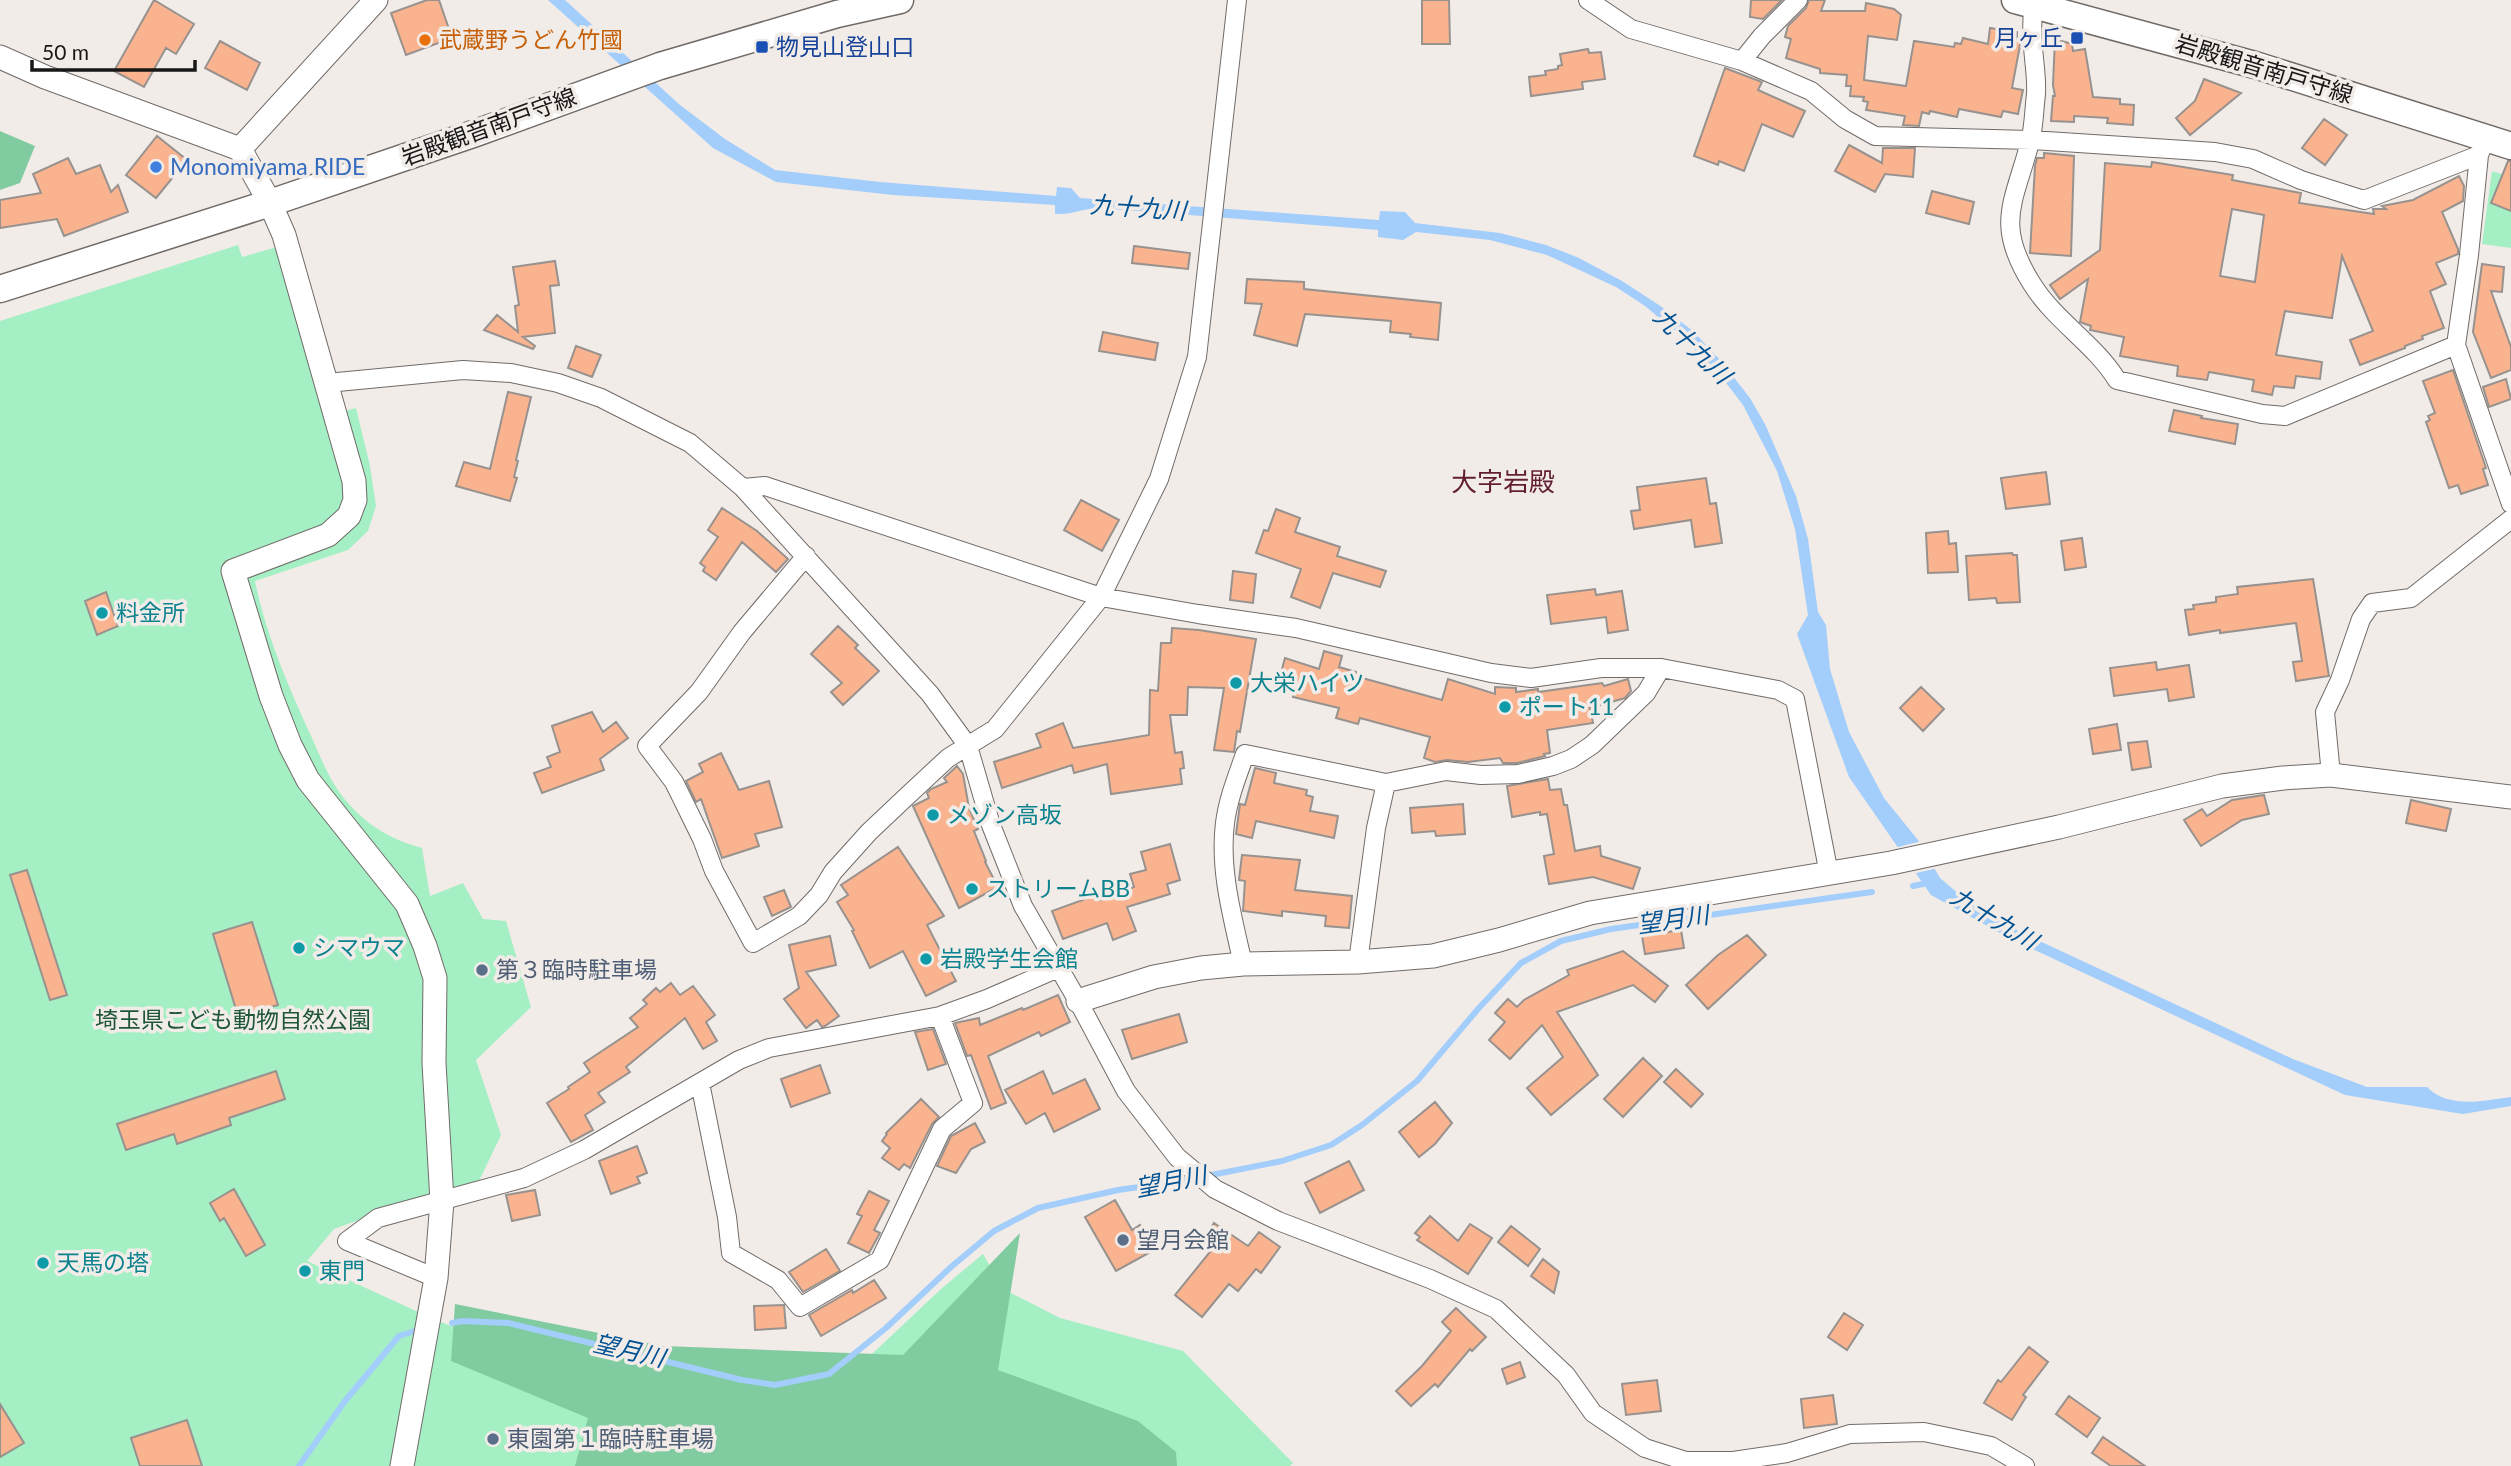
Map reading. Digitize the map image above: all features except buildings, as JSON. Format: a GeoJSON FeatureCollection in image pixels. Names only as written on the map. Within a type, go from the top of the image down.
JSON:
{"type":"FeatureCollection","features":[{"type":"Feature","properties":{"kind":"main road","name":"岩殿観音南戸守線"},"geometry":{"type":"LineString","coordinates":[[0,289],[270,203],[476,133],[660,66],[837,14],[900,0]]}},
{"type":"Feature","properties":{"kind":"main road","name":"岩殿観音南戸守線"},"geometry":{"type":"LineString","coordinates":[[2024,2],[2255,65],[2482,146],[2511,146]]}},
{"type":"Feature","properties":{"kind":"street"},"geometry":{"type":"LineString","coordinates":[[240,149],[376,0]]}},
{"type":"Feature","properties":{"kind":"street"},"geometry":{"type":"LineString","coordinates":[[806,556],[742,632],[699,692],[647,747],[674,782],[702,839],[714,871],[753,943],[799,916],[820,895],[833,872],[869,832],[948,758],[995,729],[1101,597],[1159,479],[1197,357],[1237,0]]}},
{"type":"Feature","properties":{"kind":"street"},"geometry":{"type":"LineString","coordinates":[[1588,0],[1631,29],[1742,61],[1811,91],[1845,119],[1875,136],[2031,140],[2215,152],[2253,159],[2301,180],[2364,200],[2482,146]]}},
{"type":"Feature","properties":{"kind":"street"},"geometry":{"type":"LineString","coordinates":[[1742,61],[1762,36],[1798,0]]}},
{"type":"Feature","properties":{"kind":"street"},"geometry":{"type":"LineString","coordinates":[[2024,2],[2037,81],[2031,140],[2011,200],[2009,226],[2015,250],[2032,284],[2060,321],[2108,365],[2117,380],[2262,414],[2285,416],[2456,345]]}},
{"type":"Feature","properties":{"kind":"street"},"geometry":{"type":"LineString","coordinates":[[0,57],[45,77],[240,149],[270,203],[284,235],[327,383],[354,481],[355,500],[349,516],[328,535],[233,570],[271,696],[290,745],[308,780],[407,904],[435,978],[434,1063],[442,1201],[436,1278],[402,1466]]}},
{"type":"Feature","properties":{"kind":"street"},"geometry":{"type":"LineString","coordinates":[[2482,146],[2456,345],[2511,503]]}},
{"type":"Feature","properties":{"kind":"street"},"geometry":{"type":"LineString","coordinates":[[327,383],[463,370],[511,373],[558,383],[601,398],[690,443],[743,488],[930,694],[968,746],[991,825],[1023,906],[1078,1000],[1126,1091],[1177,1157],[1215,1189],[1279,1222],[1430,1279],[1496,1309],[1566,1375],[1593,1413],[1645,1448],[1686,1461],[1733,1461],[1787,1452],[1850,1434],[1924,1432],[1992,1446],[2025,1466]]}},
{"type":"Feature","properties":{"kind":"street"},"geometry":{"type":"LineString","coordinates":[[743,488],[765,486],[1101,597],[1296,628],[1491,673],[1531,678],[1601,668],[1661,668],[1778,690],[1795,699],[1829,874]]}},
{"type":"Feature","properties":{"kind":"street"},"geometry":{"type":"LineString","coordinates":[[2331,775],[2325,712],[2340,680],[2361,619],[2371,603],[2411,598],[2511,519]]}},
{"type":"Feature","properties":{"kind":"street"},"geometry":{"type":"LineString","coordinates":[[1243,964],[1224,856],[1225,824],[1230,797],[1245,754],[1386,783],[1446,771],[1481,775],[1518,774],[1571,759],[1592,745],[1646,693],[1661,668]]}},
{"type":"Feature","properties":{"kind":"street"},"geometry":{"type":"LineString","coordinates":[[1078,1000],[1154,977],[1202,968],[1243,964],[1358,962],[1433,956],[1590,913],[1891,863],[2059,827],[2222,786],[2331,775],[2511,797]]}},
{"type":"Feature","properties":{"kind":"street"},"geometry":{"type":"LineString","coordinates":[[1358,962],[1376,828],[1386,783]]}},
{"type":"Feature","properties":{"kind":"street"},"geometry":{"type":"LineString","coordinates":[[436,1278],[346,1241],[379,1218],[536,1172],[584,1150],[739,1060],[769,1048],[940,1016],[1058,968]]}},
{"type":"Feature","properties":{"kind":"street"},"geometry":{"type":"LineString","coordinates":[[700,1083],[727,1217],[731,1253],[778,1280],[800,1307],[880,1260],[942,1129],[973,1102],[940,1016]]}},
{"type":"Feature","properties":{"kind":"green space"},"geometry":{"type":"Polygon","coordinates":[[[0,131],[35,146],[20,183],[0,190],[0,131]]]}},
{"type":"Feature","properties":{"kind":"green space"},"geometry":{"type":"Polygon","coordinates":[[[2492,171],[2511,177],[2511,248],[2482,244],[2492,171]]]}},
{"type":"Feature","properties":{"kind":"green space","name":"埼玉県こども動物自然公園"},"geometry":{"type":"Polygon","coordinates":[[[238,245],[242,257],[277,247],[330,415],[356,408],[370,466],[376,506],[368,531],[348,550],[255,581],[279,661],[324,764],[337,789],[349,804],[382,832],[422,848],[430,896],[463,883],[483,919],[506,921],[531,1007],[476,1060],[501,1135],[479,1181],[334,1229],[307,1261],[438,1321],[603,1381],[788,1411],[873,1353],[983,1254],[1003,1289],[1060,1318],[1183,1351],[1293,1463],[1290,1466],[0,1466],[0,321],[238,245]]]}},
{"type":"Feature","properties":{"kind":"green space"},"geometry":{"type":"Polygon","coordinates":[[[1020,1233],[998,1370],[1138,1421],[1176,1452],[1177,1466],[575,1466],[588,1418],[451,1361],[455,1304],[664,1346],[903,1355],[1020,1233]]]}},
{"type":"Feature","properties":{"kind":"water","name":"九十九川"},"geometry":{"type":"Polygon","coordinates":[[[548,0],[565,0],[680,105],[725,139],[775,170],[880,182],[1056,196],[1057,187],[1071,188],[1080,198],[1379,220],[1380,211],[1405,212],[1415,223],[1500,233],[1546,245],[1579,258],[1622,281],[1693,331],[1750,398],[1766,426],[1796,496],[1808,539],[1818,612],[1826,625],[1830,669],[1849,732],[1884,798],[1918,840],[1940,878],[1967,901],[2020,932],[2293,1059],[2367,1087],[2427,1087],[2445,1098],[2466,1102],[2511,1097],[2511,1106],[2463,1114],[2345,1095],[2013,940],[1931,895],[1849,777],[1797,634],[1808,615],[1795,529],[1777,471],[1743,405],[1717,371],[1682,337],[1645,306],[1616,287],[1547,255],[1490,240],[1416,232],[1403,240],[1378,237],[1378,230],[1100,208],[1055,214],[1055,205],[893,195],[776,182],[713,148],[548,0]]]}},
{"type":"Feature","properties":{"kind":"pier"},"geometry":{"type":"Polygon","coordinates":[[[1922,841],[1938,868],[1912,874],[1894,848],[1922,841]]]}},
{"type":"Feature","properties":{"kind":"waterway","name":"望月川"},"geometry":{"type":"LineString","coordinates":[[1913,886],[1928,883]]}},
{"type":"Feature","properties":{"kind":"waterway","name":"望月川"},"geometry":{"type":"LineString","coordinates":[[1206,1176],[1282,1161],[1331,1145],[1362,1125],[1417,1081],[1521,963],[1561,941],[1611,929],[1872,892]]}},
{"type":"Feature","properties":{"kind":"waterway","name":"望月川"},"geometry":{"type":"LineString","coordinates":[[452,1323],[508,1323],[742,1380],[775,1385],[829,1374],[886,1328],[994,1231],[1038,1208],[1118,1190],[1195,1179]]}},
{"type":"Feature","properties":{"kind":"waterway","name":"望月川"},"geometry":{"type":"LineString","coordinates":[[299,1466],[345,1401],[399,1336],[421,1329]]}},
{"type":"Feature","properties":{"kind":"place","name":"月ヶ丘"},"geometry":{"type":"Point","coordinates":[2077,38]}},
{"type":"Feature","properties":{"kind":"place","name":"武蔵野うどん竹國"},"geometry":{"type":"Point","coordinates":[425,40]}},
{"type":"Feature","properties":{"kind":"place","name":"物見山登山口"},"geometry":{"type":"Point","coordinates":[762,47]}},
{"type":"Feature","properties":{"kind":"place","name":"Monomiyama RIDE"},"geometry":{"type":"Point","coordinates":[156,167]}},
{"type":"Feature","properties":{"kind":"place","name":"料金所"},"geometry":{"type":"Point","coordinates":[102,613]}},
{"type":"Feature","properties":{"kind":"place","name":"大栄ハイツ"},"geometry":{"type":"Point","coordinates":[1236,683]}},
{"type":"Feature","properties":{"kind":"place","name":"ポート11"},"geometry":{"type":"Point","coordinates":[1505,707]}},
{"type":"Feature","properties":{"kind":"place","name":"メゾン高坂"},"geometry":{"type":"Point","coordinates":[933,815]}},
{"type":"Feature","properties":{"kind":"place","name":"ストリームBB"},"geometry":{"type":"Point","coordinates":[972,889]}},
{"type":"Feature","properties":{"kind":"place","name":"シマウマ"},"geometry":{"type":"Point","coordinates":[299,948]}},
{"type":"Feature","properties":{"kind":"place","name":"岩殿学生会館"},"geometry":{"type":"Point","coordinates":[926,959]}},
{"type":"Feature","properties":{"kind":"place","name":"第３臨時駐車場"},"geometry":{"type":"Point","coordinates":[482,970]}},
{"type":"Feature","properties":{"kind":"place","name":"望月会館"},"geometry":{"type":"Point","coordinates":[1123,1240]}},
{"type":"Feature","properties":{"kind":"place","name":"天馬の塔"},"geometry":{"type":"Point","coordinates":[43,1263]}},
{"type":"Feature","properties":{"kind":"place","name":"東門"},"geometry":{"type":"Point","coordinates":[305,1271]}},
{"type":"Feature","properties":{"kind":"place","name":"東園第１臨時駐車場"},"geometry":{"type":"Point","coordinates":[493,1439]}},
{"type":"Feature","properties":{"kind":"district","name":"大字岩殿"},"geometry":{"type":"Point","coordinates":[1503,482]}}]}
